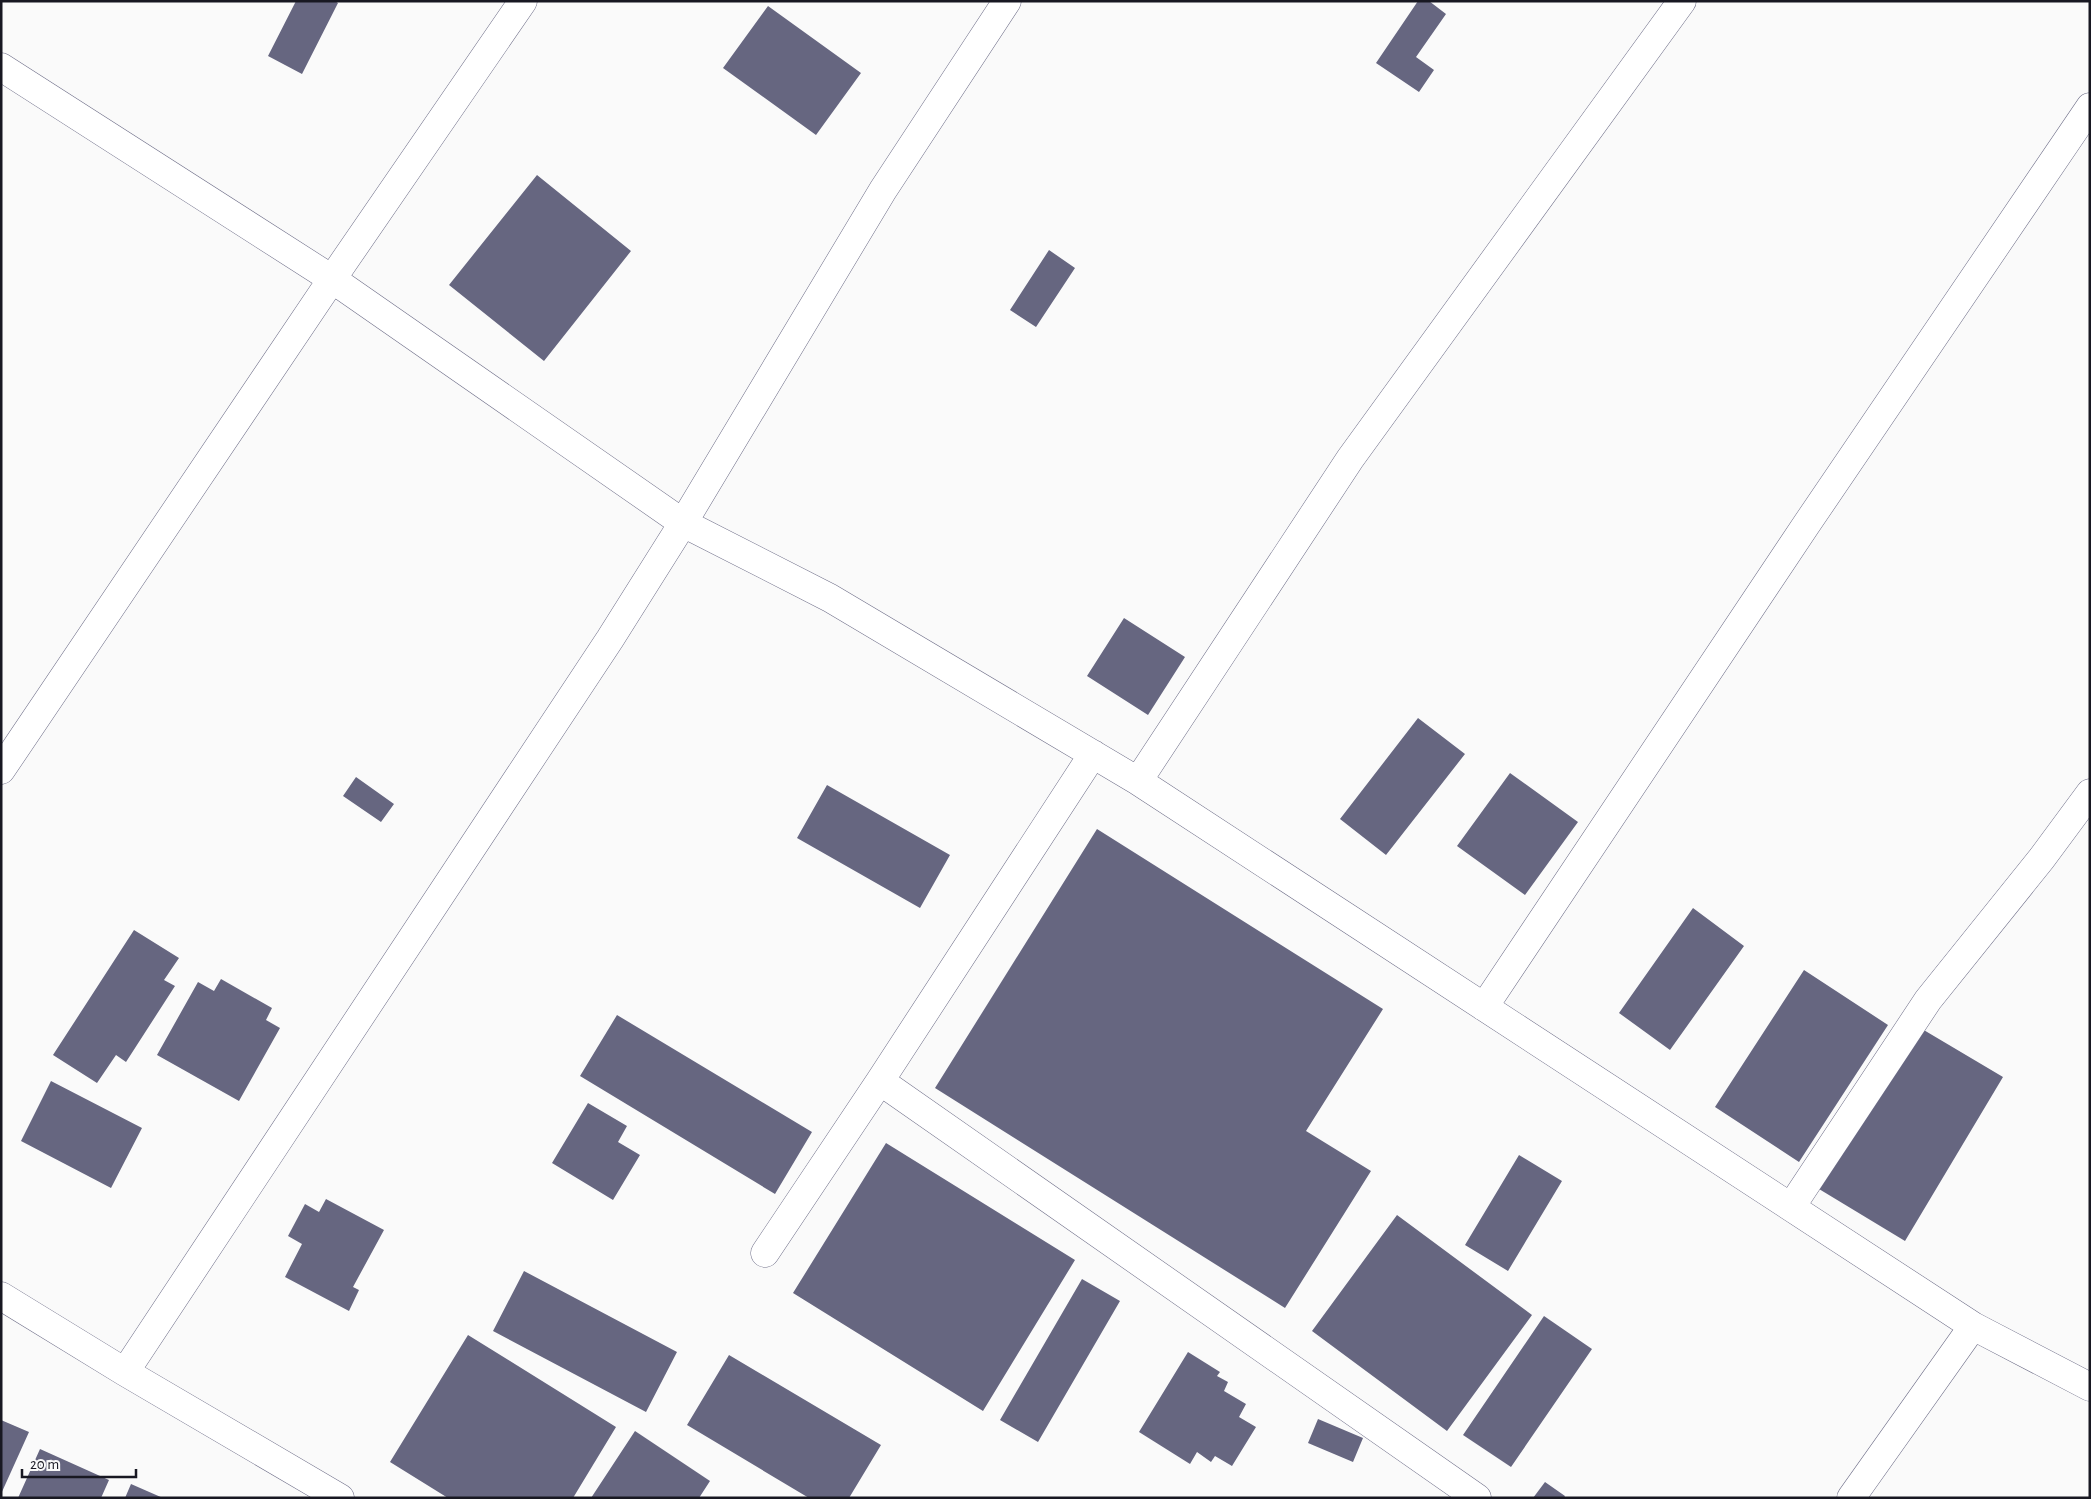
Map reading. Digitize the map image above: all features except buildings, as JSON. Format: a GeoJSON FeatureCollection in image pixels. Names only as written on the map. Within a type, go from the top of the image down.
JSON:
{"type":"FeatureCollection","features":[{"type":"Feature","properties":{"kind":"street"},"geometry":{"type":"LineString","coordinates":[[1,770],[332,278],[522,1]]}},
{"type":"Feature","properties":{"kind":"street"},"geometry":{"type":"LineString","coordinates":[[125,1372],[605,647],[683,524],[883,190],[1007,1]]}},
{"type":"Feature","properties":{"kind":"street"},"geometry":{"type":"LineString","coordinates":[[1138,780],[1350,459],[1682,1]]}},
{"type":"Feature","properties":{"kind":"street"},"geometry":{"type":"LineString","coordinates":[[1,67],[332,278],[683,524],[830,598],[1138,780],[1973,1326],[2090,1387]]}},
{"type":"Feature","properties":{"kind":"street"},"geometry":{"type":"LineString","coordinates":[[1484,1007],[1806,525],[2090,107]]}},
{"type":"Feature","properties":{"kind":"street"},"geometry":{"type":"LineString","coordinates":[[765,1253],[880,1081],[1092,754]]}},
{"type":"Feature","properties":{"kind":"street"},"geometry":{"type":"LineString","coordinates":[[1791,1207],[1928,1000],[2042,858],[2090,793]]}},
{"type":"Feature","properties":{"kind":"street"},"geometry":{"type":"LineString","coordinates":[[880,1081],[1477,1498]]}},
{"type":"Feature","properties":{"kind":"street"},"geometry":{"type":"LineString","coordinates":[[1,1296],[125,1372],[340,1498]]}},
{"type":"Feature","properties":{"kind":"street"},"geometry":{"type":"LineString","coordinates":[[1851,1498],[1973,1326]]}}]}
